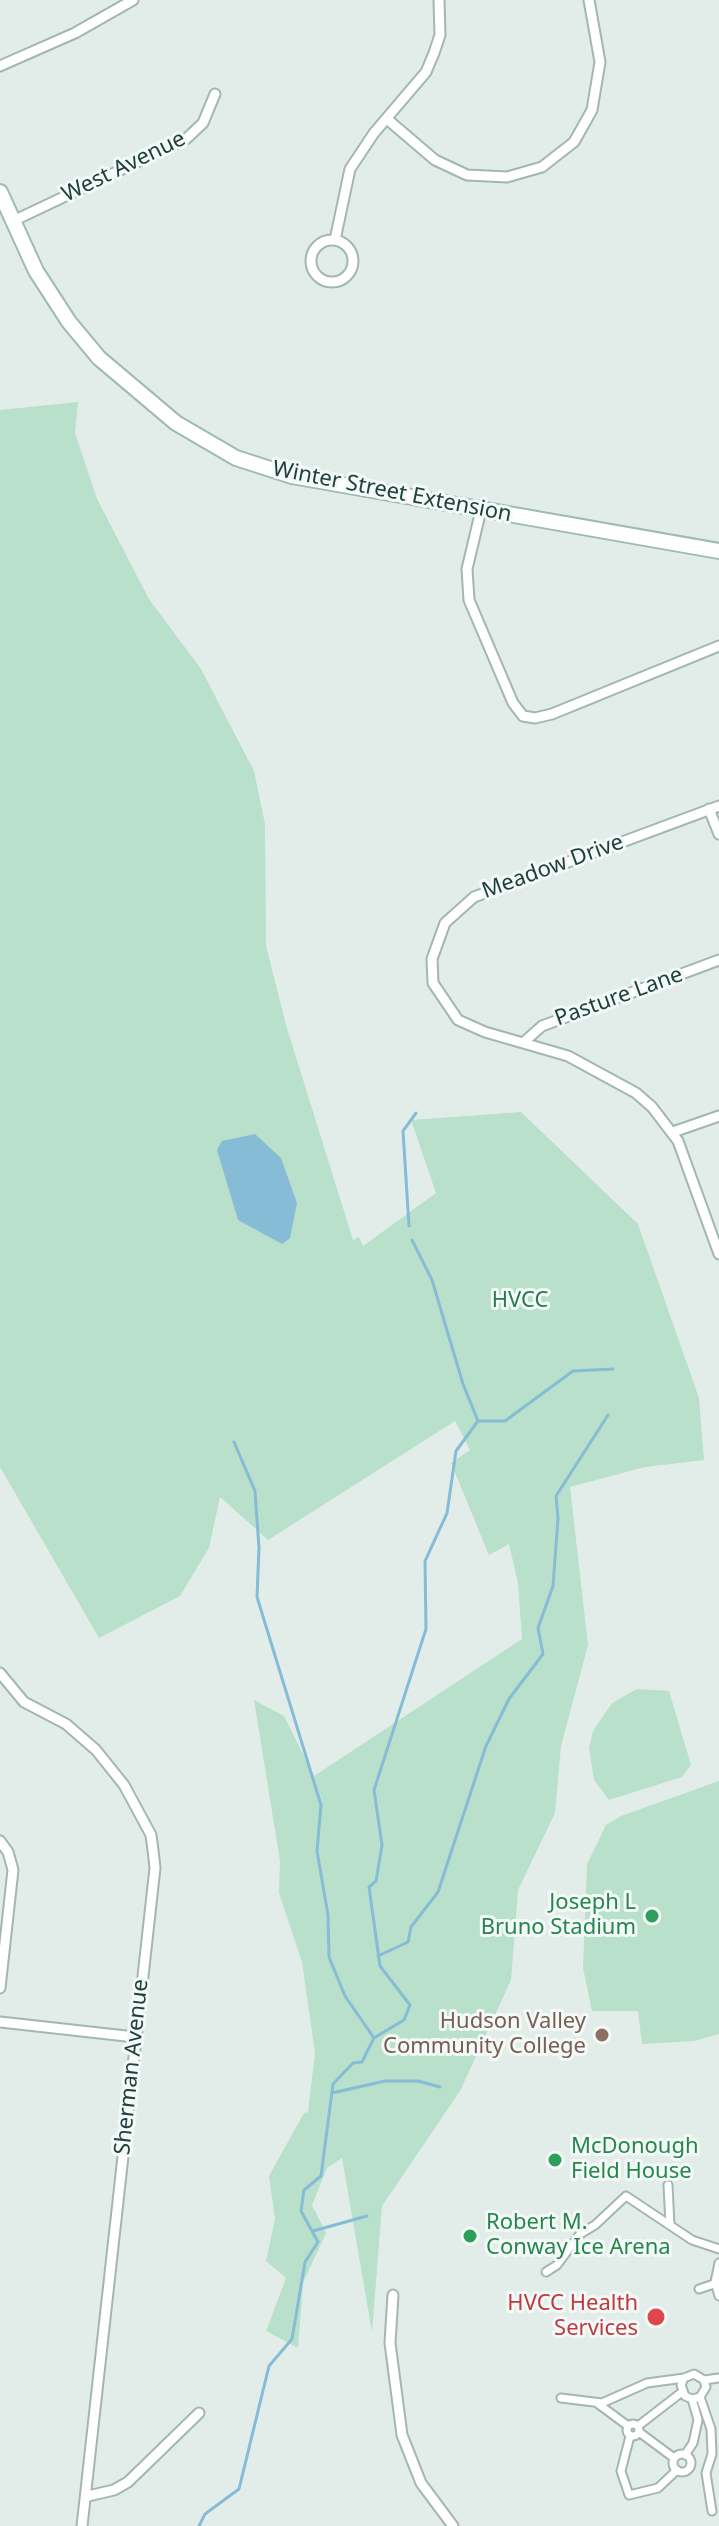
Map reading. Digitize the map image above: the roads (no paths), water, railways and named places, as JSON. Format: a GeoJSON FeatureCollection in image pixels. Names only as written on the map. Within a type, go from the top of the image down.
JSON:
{"type":"FeatureCollection","features":[{"type":"Feature","properties":{"kind":"main road","name":"Winter Street Extension"},"geometry":{"type":"LineString","coordinates":[[0,192],[48,291],[99,358],[195,436],[236,458],[292,476],[719,551]]}},
{"type":"Feature","properties":{"kind":"street"},"geometry":{"type":"LineString","coordinates":[[0,66],[75,33],[133,0]]}},
{"type":"Feature","properties":{"kind":"street"},"geometry":{"type":"LineString","coordinates":[[335,240],[350,169],[426,72],[440,35],[439,0]]}},
{"type":"Feature","properties":{"kind":"street"},"geometry":{"type":"LineString","coordinates":[[387,119],[435,160],[467,175],[507,177],[542,167],[574,142],[592,110],[600,62],[589,0]]}},
{"type":"Feature","properties":{"kind":"street","name":"West Avenue"},"geometry":{"type":"LineString","coordinates":[[13,221],[186,139],[203,123],[215,94]]}},
{"type":"Feature","properties":{"kind":"street"},"geometry":{"type":"LineString","coordinates":[[335,240],[351,253],[352,267],[344,279],[331,283],[318,278],[310,259],[316,247],[335,240]]}},
{"type":"Feature","properties":{"kind":"street"},"geometry":{"type":"LineString","coordinates":[[481,510],[467,569],[469,600],[513,703],[523,716],[535,718],[552,714],[719,646]]}},
{"type":"Feature","properties":{"kind":"street"},"geometry":{"type":"LineString","coordinates":[[714,807],[719,834]]}},
{"type":"Feature","properties":{"kind":"street","name":"Meadow Drive"},"geometry":{"type":"LineString","coordinates":[[714,807],[474,897],[454,911],[440,931],[432,959],[433,983],[439,995],[458,1020],[468,1027],[568,1056],[636,1093],[673,1132],[719,1254]]}},
{"type":"Feature","properties":{"kind":"street","name":"Pasture Lane"},"geometry":{"type":"LineString","coordinates":[[524,1042],[542,1026],[719,960]]}},
{"type":"Feature","properties":{"kind":"street"},"geometry":{"type":"LineString","coordinates":[[673,1132],[719,1116]]}},
{"type":"Feature","properties":{"kind":"street","name":"Sherman Avenue"},"geometry":{"type":"LineString","coordinates":[[0,1673],[24,1702],[66,1724],[96,1750],[124,1785],[151,1835],[155,1868],[88,2496],[82,2526]]}},
{"type":"Feature","properties":{"kind":"street"},"geometry":{"type":"LineString","coordinates":[[0,1841],[8,1852],[13,1870],[0,1988]]}},
{"type":"Feature","properties":{"kind":"street"},"geometry":{"type":"LineString","coordinates":[[0,2022],[135,2037]]}},
{"type":"Feature","properties":{"kind":"street"},"geometry":{"type":"LineString","coordinates":[[668,2185],[670,2225]]}},
{"type":"Feature","properties":{"kind":"street"},"geometry":{"type":"LineString","coordinates":[[546,2272],[557,2265],[580,2234],[595,2225],[626,2196],[692,2240],[719,2249]]}},
{"type":"Feature","properties":{"kind":"street"},"geometry":{"type":"LineString","coordinates":[[719,2263],[719,2296]]}},
{"type":"Feature","properties":{"kind":"street"},"geometry":{"type":"LineString","coordinates":[[699,2289],[717,2283]]}},
{"type":"Feature","properties":{"kind":"street"},"geometry":{"type":"LineString","coordinates":[[393,2295],[390,2343],[402,2435],[421,2483],[453,2526]]}},
{"type":"Feature","properties":{"kind":"street"},"geometry":{"type":"LineString","coordinates":[[597,2403],[647,2383],[694,2374],[704,2380],[719,2378]]}},
{"type":"Feature","properties":{"kind":"street"},"geometry":{"type":"LineString","coordinates":[[630,2436],[682,2392],[684,2378]]}},
{"type":"Feature","properties":{"kind":"street"},"geometry":{"type":"LineString","coordinates":[[674,2458],[685,2455],[693,2443],[698,2420],[696,2398],[706,2387],[704,2380]]}},
{"type":"Feature","properties":{"kind":"street"},"geometry":{"type":"LineString","coordinates":[[682,2392],[696,2398],[711,2429],[712,2454],[706,2473],[712,2511]]}},
{"type":"Feature","properties":{"kind":"street"},"geometry":{"type":"LineString","coordinates":[[561,2398],[597,2403],[628,2426],[639,2429],[674,2458],[677,2470]]}},
{"type":"Feature","properties":{"kind":"street"},"geometry":{"type":"LineString","coordinates":[[88,2496],[114,2490],[128,2482],[199,2413]]}},
{"type":"Feature","properties":{"kind":"street"},"geometry":{"type":"LineString","coordinates":[[628,2426],[630,2436],[621,2471],[629,2495],[658,2488],[677,2470]]}},
{"type":"Feature","properties":{"kind":"street"},"geometry":{"type":"LineString","coordinates":[[685,2455],[690,2466],[706,2473]]}},
{"type":"Feature","properties":{"kind":"street"},"geometry":{"type":"LineString","coordinates":[[677,2470],[684,2471],[690,2466]]}},
{"type":"Feature","properties":{"kind":"water"},"geometry":{"type":"Polygon","coordinates":[[[255,1134],[281,1158],[297,1203],[290,1238],[282,1244],[238,1220],[217,1150],[222,1141],[255,1134]]]}},
{"type":"Feature","properties":{"kind":"waterway"},"geometry":{"type":"LineString","coordinates":[[409,1226],[403,1131],[416,1113]]}},
{"type":"Feature","properties":{"kind":"waterway"},"geometry":{"type":"LineString","coordinates":[[199,2526],[205,2514],[239,2489],[269,2366],[292,2339],[305,2262],[318,2242],[301,2211],[304,2190],[321,2176],[333,2084],[353,2063],[362,2062],[374,2038],[404,2020],[410,2005],[380,1966],[369,1887],[376,1881],[382,1845],[374,1790],[426,1629],[425,1561],[447,1513],[456,1451],[478,1421],[463,1384],[432,1280],[412,1240]]}},
{"type":"Feature","properties":{"kind":"waterway"},"geometry":{"type":"LineString","coordinates":[[478,1421],[505,1421],[573,1371],[613,1369]]}},
{"type":"Feature","properties":{"kind":"waterway"},"geometry":{"type":"LineString","coordinates":[[378,1956],[408,1942],[411,1927],[438,1892],[486,1746],[509,1699],[543,1654],[538,1628],[553,1586],[558,1518],[556,1496],[608,1415]]}},
{"type":"Feature","properties":{"kind":"waterway"},"geometry":{"type":"LineString","coordinates":[[234,1442],[255,1491],[259,1548],[257,1597],[321,1805],[317,1851],[328,1915],[329,1957],[345,1996],[374,2038]]}},
{"type":"Feature","properties":{"kind":"waterway"},"geometry":{"type":"LineString","coordinates":[[332,2093],[385,2081],[418,2081],[440,2087]]}},
{"type":"Feature","properties":{"kind":"waterway"},"geometry":{"type":"LineString","coordinates":[[313,2231],[367,2216]]}},
{"type":"Feature","properties":{"kind":"place","name":"Joseph L Bruno Stadium"},"geometry":{"type":"Point","coordinates":[652,1916]}},
{"type":"Feature","properties":{"kind":"place","name":"Hudson Valley Community College"},"geometry":{"type":"Point","coordinates":[602,2035]}},
{"type":"Feature","properties":{"kind":"place","name":"McDonough Field House"},"geometry":{"type":"Point","coordinates":[555,2160]}},
{"type":"Feature","properties":{"kind":"place","name":"Robert M. Conway Ice Arena"},"geometry":{"type":"Point","coordinates":[470,2236]}},
{"type":"Feature","properties":{"kind":"place","name":"HVCC Health Services"},"geometry":{"type":"Point","coordinates":[656,2317]}},
{"type":"Feature","properties":{"kind":"park label","name":"HVCC"},"geometry":{"type":"Point","coordinates":[520,1301]}}]}
